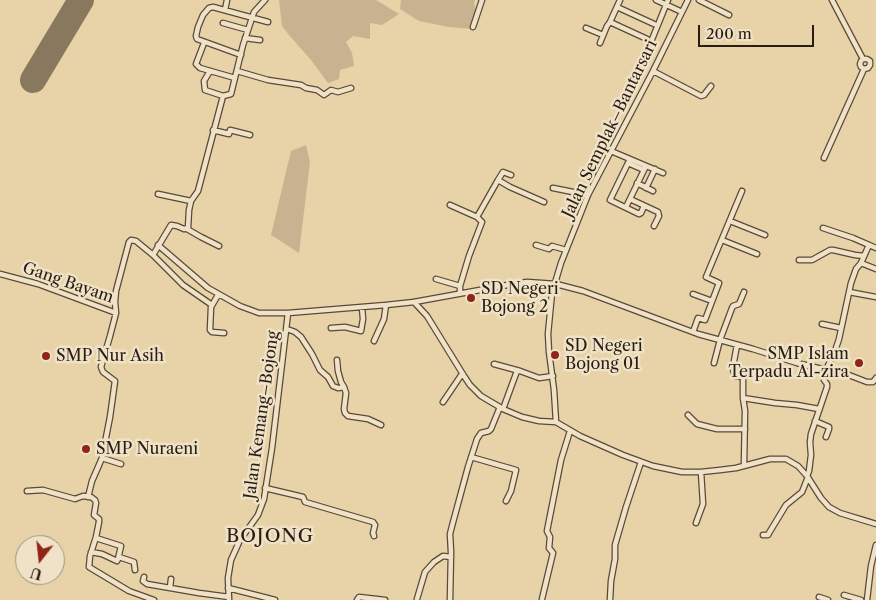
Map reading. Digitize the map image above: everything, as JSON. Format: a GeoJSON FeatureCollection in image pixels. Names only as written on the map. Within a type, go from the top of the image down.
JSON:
{"type":"FeatureCollection","features":[{"type":"Feature","properties":{"kind":"street"},"geometry":{"type":"LineString","coordinates":[[225,10],[228,0]]}},
{"type":"Feature","properties":{"kind":"street"},"geometry":{"type":"LineString","coordinates":[[210,71],[204,81],[205,90],[223,96],[231,94],[252,18],[258,7],[265,0]]}},
{"type":"Feature","properties":{"kind":"street"},"geometry":{"type":"LineString","coordinates":[[472,27],[482,0]]}},
{"type":"Feature","properties":{"kind":"street"},"geometry":{"type":"LineString","coordinates":[[600,42],[620,0]]}},
{"type":"Feature","properties":{"kind":"street"},"geometry":{"type":"LineString","coordinates":[[656,0],[667,2],[682,12]]}},
{"type":"Feature","properties":{"kind":"street","name":"Jalan Semplak–Bantarsari"},"geometry":{"type":"LineString","coordinates":[[556,422],[548,334],[552,293],[561,263],[588,195],[688,0]]}},
{"type":"Feature","properties":{"kind":"street"},"geometry":{"type":"LineString","coordinates":[[699,0],[729,15]]}},
{"type":"Feature","properties":{"kind":"street"},"geometry":{"type":"LineString","coordinates":[[824,158],[864,69],[870,65],[870,61],[864,59],[832,0]]}},
{"type":"Feature","properties":{"kind":"street"},"geometry":{"type":"LineString","coordinates":[[640,69],[667,2]]}},
{"type":"Feature","properties":{"kind":"street"},"geometry":{"type":"LineString","coordinates":[[241,54],[199,41],[196,38],[198,26],[203,15],[211,7],[268,22]]}},
{"type":"Feature","properties":{"kind":"street"},"geometry":{"type":"LineString","coordinates":[[617,7],[654,24]]}},
{"type":"Feature","properties":{"kind":"street"},"geometry":{"type":"LineString","coordinates":[[610,22],[647,39]]}},
{"type":"Feature","properties":{"kind":"street"},"geometry":{"type":"LineString","coordinates":[[223,23],[248,30]]}},
{"type":"Feature","properties":{"kind":"street"},"geometry":{"type":"LineString","coordinates":[[586,28],[603,35]]}},
{"type":"Feature","properties":{"kind":"street"},"geometry":{"type":"LineString","coordinates":[[246,38],[260,40]]}},
{"type":"Feature","properties":{"kind":"street"},"geometry":{"type":"LineString","coordinates":[[204,42],[196,64],[200,68],[235,78]]}},
{"type":"Feature","properties":{"kind":"street"},"geometry":{"type":"LineString","coordinates":[[237,71],[268,80],[301,85],[324,95],[330,90],[338,92],[351,88]]}},
{"type":"Feature","properties":{"kind":"street"},"geometry":{"type":"LineString","coordinates":[[653,71],[701,96],[711,86]]}},
{"type":"Feature","properties":{"kind":"street"},"geometry":{"type":"LineString","coordinates":[[187,229],[189,226],[188,210],[191,200],[198,191],[223,96]]}},
{"type":"Feature","properties":{"kind":"street"},"geometry":{"type":"LineString","coordinates":[[213,130],[229,134],[230,130],[250,135]]}},
{"type":"Feature","properties":{"kind":"street"},"geometry":{"type":"LineString","coordinates":[[611,151],[645,168],[663,173]]}},
{"type":"Feature","properties":{"kind":"street"},"geometry":{"type":"LineString","coordinates":[[629,161],[610,199],[640,214],[644,206]]}},
{"type":"Feature","properties":{"kind":"street"},"geometry":{"type":"LineString","coordinates":[[626,207],[645,168]]}},
{"type":"Feature","properties":{"kind":"street"},"geometry":{"type":"LineString","coordinates":[[646,188],[654,169]]}},
{"type":"Feature","properties":{"kind":"street"},"geometry":{"type":"LineString","coordinates":[[477,217],[502,172],[510,176]]}},
{"type":"Feature","properties":{"kind":"street"},"geometry":{"type":"LineString","coordinates":[[498,180],[544,202]]}},
{"type":"Feature","properties":{"kind":"street"},"geometry":{"type":"LineString","coordinates":[[637,183],[653,191]]}},
{"type":"Feature","properties":{"kind":"street"},"geometry":{"type":"LineString","coordinates":[[553,188],[588,195]]}},
{"type":"Feature","properties":{"kind":"street"},"geometry":{"type":"LineString","coordinates":[[693,332],[698,318],[705,320],[719,283],[706,277],[742,191]]}},
{"type":"Feature","properties":{"kind":"street"},"geometry":{"type":"LineString","coordinates":[[158,194],[191,200]]}},
{"type":"Feature","properties":{"kind":"street"},"geometry":{"type":"LineString","coordinates":[[630,199],[658,212],[659,214],[654,226]]}},
{"type":"Feature","properties":{"kind":"street"},"geometry":{"type":"LineString","coordinates":[[450,205],[477,217],[482,222],[469,256],[460,286],[460,293]]}},
{"type":"Feature","properties":{"kind":"street"},"geometry":{"type":"LineString","coordinates":[[730,221],[765,235]]}},
{"type":"Feature","properties":{"kind":"street"},"geometry":{"type":"LineString","coordinates":[[212,305],[183,285],[153,255],[172,225],[187,229],[219,246]]}},
{"type":"Feature","properties":{"kind":"street"},"geometry":{"type":"LineString","coordinates":[[823,228],[876,248]]}},
{"type":"Feature","properties":{"kind":"street","name":"Gang Bayam"},"geometry":{"type":"LineString","coordinates":[[0,274],[38,284],[116,313],[116,290],[129,242],[131,240],[136,241],[153,255]]}},
{"type":"Feature","properties":{"kind":"street"},"geometry":{"type":"LineString","coordinates":[[722,240],[757,254]]}},
{"type":"Feature","properties":{"kind":"street"},"geometry":{"type":"LineString","coordinates":[[158,245],[218,295],[252,311],[260,313],[288,313]]}},
{"type":"Feature","properties":{"kind":"street"},"geometry":{"type":"LineString","coordinates":[[536,245],[549,249],[552,246],[566,250]]}},
{"type":"Feature","properties":{"kind":"street"},"geometry":{"type":"LineString","coordinates":[[763,535],[768,535],[786,505],[802,492],[808,477],[811,455],[810,442],[827,387],[824,379],[835,351],[854,272],[861,263],[868,245]]}},
{"type":"Feature","properties":{"kind":"street"},"geometry":{"type":"LineString","coordinates":[[798,260],[812,260],[830,250],[864,256]]}},
{"type":"Feature","properties":{"kind":"street"},"geometry":{"type":"LineString","coordinates":[[861,263],[876,269]]}},
{"type":"Feature","properties":{"kind":"street"},"geometry":{"type":"LineString","coordinates":[[436,279],[460,286]]}},
{"type":"Feature","properties":{"kind":"street","name":"Jalan Kemang–Bojong"},"geometry":{"type":"LineString","coordinates":[[229,599],[229,569],[232,556],[240,540],[258,516],[262,507],[272,448],[288,313],[414,302],[527,282],[556,284],[583,291],[693,332],[720,340],[802,364],[827,369],[867,382],[873,382],[876,378]]}},
{"type":"Feature","properties":{"kind":"street"},"geometry":{"type":"LineString","coordinates":[[714,362],[732,308],[739,304],[744,292]]}},
{"type":"Feature","properties":{"kind":"street"},"geometry":{"type":"LineString","coordinates":[[849,292],[876,297]]}},
{"type":"Feature","properties":{"kind":"street"},"geometry":{"type":"LineString","coordinates":[[693,294],[712,301]]}},
{"type":"Feature","properties":{"kind":"street"},"geometry":{"type":"LineString","coordinates":[[218,295],[210,312],[210,331],[224,333]]}},
{"type":"Feature","properties":{"kind":"street"},"geometry":{"type":"LineString","coordinates":[[414,302],[427,316],[470,385],[481,396],[502,408],[530,419],[556,422],[587,440],[641,462],[673,470],[701,472],[736,468],[770,459],[786,459],[798,466],[808,477],[826,504],[835,511],[876,524]]}},
{"type":"Feature","properties":{"kind":"street"},"geometry":{"type":"LineString","coordinates":[[374,341],[384,319],[386,305]]}},
{"type":"Feature","properties":{"kind":"street"},"geometry":{"type":"LineString","coordinates":[[331,328],[345,327],[360,331],[363,319],[362,307]]}},
{"type":"Feature","properties":{"kind":"street"},"geometry":{"type":"LineString","coordinates":[[88,496],[102,458],[110,417],[115,381],[103,372],[101,365],[116,313]]}},
{"type":"Feature","properties":{"kind":"street"},"geometry":{"type":"LineString","coordinates":[[822,324],[841,328]]}},
{"type":"Feature","properties":{"kind":"street"},"geometry":{"type":"LineString","coordinates":[[287,329],[301,337],[320,370],[328,376],[333,386],[338,388],[344,387]]}},
{"type":"Feature","properties":{"kind":"street"},"geometry":{"type":"LineString","coordinates":[[738,345],[733,369],[735,376],[743,378],[745,411],[744,465]]}},
{"type":"Feature","properties":{"kind":"street"},"geometry":{"type":"LineString","coordinates":[[337,360],[338,371],[346,394],[345,413],[348,416],[368,419],[381,425]]}},
{"type":"Feature","properties":{"kind":"street"},"geometry":{"type":"LineString","coordinates":[[494,364],[539,378],[553,376]]}},
{"type":"Feature","properties":{"kind":"street"},"geometry":{"type":"LineString","coordinates":[[450,600],[450,531],[471,457],[479,435],[490,430],[502,408],[517,371]]}},
{"type":"Feature","properties":{"kind":"street"},"geometry":{"type":"LineString","coordinates":[[443,402],[462,374]]}},
{"type":"Feature","properties":{"kind":"street"},"geometry":{"type":"LineString","coordinates":[[743,398],[820,409]]}},
{"type":"Feature","properties":{"kind":"street"},"geometry":{"type":"LineString","coordinates":[[688,415],[697,424],[717,429],[745,429]]}},
{"type":"Feature","properties":{"kind":"street"},"geometry":{"type":"LineString","coordinates":[[816,421],[828,427],[826,437]]}},
{"type":"Feature","properties":{"kind":"street"},"geometry":{"type":"LineString","coordinates":[[542,599],[553,553],[549,548],[550,537],[547,531],[561,460],[570,431]]}},
{"type":"Feature","properties":{"kind":"street"},"geometry":{"type":"LineString","coordinates":[[471,457],[516,470],[506,502]]}},
{"type":"Feature","properties":{"kind":"street"},"geometry":{"type":"LineString","coordinates":[[102,458],[121,464]]}},
{"type":"Feature","properties":{"kind":"street"},"geometry":{"type":"LineString","coordinates":[[610,600],[616,545],[626,506],[641,462]]}},
{"type":"Feature","properties":{"kind":"street"},"geometry":{"type":"LineString","coordinates":[[696,523],[703,504],[701,472]]}},
{"type":"Feature","properties":{"kind":"street"},"geometry":{"type":"LineString","coordinates":[[265,488],[303,496],[305,502],[373,522],[375,525],[374,536]]}},
{"type":"Feature","properties":{"kind":"street"},"geometry":{"type":"LineString","coordinates":[[27,491],[44,490],[75,499],[82,496],[94,499],[96,502],[94,515],[99,519],[99,522],[91,552],[90,568],[135,594],[154,600]]}},
{"type":"Feature","properties":{"kind":"street"},"geometry":{"type":"LineString","coordinates":[[96,538],[121,546],[119,558]]}},
{"type":"Feature","properties":{"kind":"street"},"geometry":{"type":"LineString","coordinates":[[867,600],[874,567],[876,545]]}},
{"type":"Feature","properties":{"kind":"street"},"geometry":{"type":"LineString","coordinates":[[91,552],[102,554],[117,561],[119,558],[134,562],[134,570]]}},
{"type":"Feature","properties":{"kind":"street"},"geometry":{"type":"LineString","coordinates":[[416,600],[425,572],[443,556],[451,557]]}},
{"type":"Feature","properties":{"kind":"street"},"geometry":{"type":"LineString","coordinates":[[144,577],[144,582],[229,599]]}},
{"type":"Feature","properties":{"kind":"street"},"geometry":{"type":"LineString","coordinates":[[170,579],[170,588]]}},
{"type":"Feature","properties":{"kind":"street"},"geometry":{"type":"LineString","coordinates":[[228,588],[274,600]]}},
{"type":"Feature","properties":{"kind":"street"},"geometry":{"type":"LineString","coordinates":[[133,600],[135,594]]}},
{"type":"Feature","properties":{"kind":"street"},"geometry":{"type":"LineString","coordinates":[[844,595],[861,600]]}},
{"type":"Feature","properties":{"kind":"street"},"geometry":{"type":"LineString","coordinates":[[358,600],[360,597],[385,600]]}},
{"type":"Feature","properties":{"kind":"street"},"geometry":{"type":"LineString","coordinates":[[819,597],[828,600]]}},
{"type":"Feature","properties":{"kind":"shaded area"},"geometry":{"type":"Polygon","coordinates":[[[279,0],[376,0],[399,14],[382,25],[370,23],[370,39],[353,36],[346,42],[352,53],[354,66],[340,70],[339,79],[328,83],[282,26],[279,0]]]}},
{"type":"Feature","properties":{"kind":"shaded area"},"geometry":{"type":"Polygon","coordinates":[[[401,0],[475,0],[477,16],[474,29],[449,27],[419,21],[400,9],[401,0]]]}},
{"type":"Feature","properties":{"kind":"shaded area"},"geometry":{"type":"Polygon","coordinates":[[[306,145],[310,162],[299,253],[271,235],[291,151],[306,145]]]}},
{"type":"Feature","properties":{"kind":"runway"},"geometry":{"type":"LineString","coordinates":[[33,80],[81,0]]}},
{"type":"Feature","properties":{"kind":"place","name":"SD Negeri Bojong 2"},"geometry":{"type":"Point","coordinates":[471,298]}},
{"type":"Feature","properties":{"kind":"place","name":"SD Negeri Bojong 01"},"geometry":{"type":"Point","coordinates":[555,355]}},
{"type":"Feature","properties":{"kind":"place","name":"SMP Nur Asih"},"geometry":{"type":"Point","coordinates":[46,356]}},
{"type":"Feature","properties":{"kind":"place","name":"SMP Islam Terpadu Al-zira"},"geometry":{"type":"Point","coordinates":[859,363]}},
{"type":"Feature","properties":{"kind":"place","name":"SMP Nuraeni"},"geometry":{"type":"Point","coordinates":[86,449]}},
{"type":"Feature","properties":{"kind":"district","name":"BOJONG"},"geometry":{"type":"Point","coordinates":[270,537]}}]}
